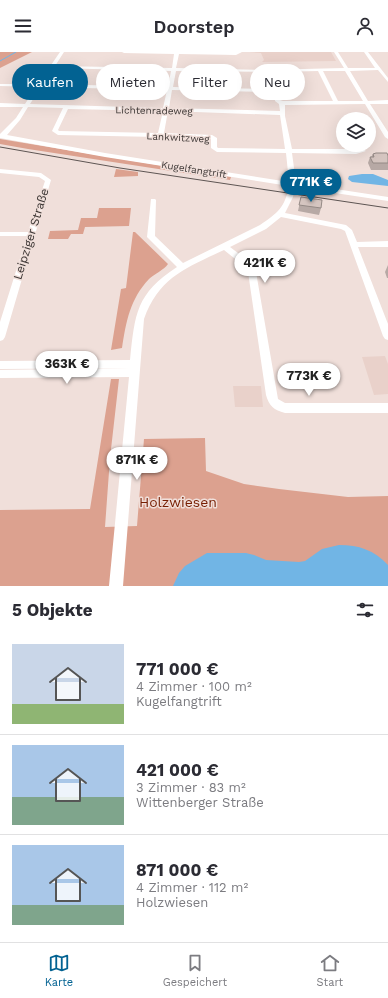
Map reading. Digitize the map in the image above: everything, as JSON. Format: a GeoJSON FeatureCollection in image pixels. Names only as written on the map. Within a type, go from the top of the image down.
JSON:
{"type":"FeatureCollection","features":[{"type":"Feature","properties":{"kind":"street"},"geometry":{"type":"LineString","coordinates":[[54,64],[62,52]]}},
{"type":"Feature","properties":{"kind":"street"},"geometry":{"type":"LineString","coordinates":[[124,52],[236,54],[240,52]]}},
{"type":"Feature","properties":{"kind":"street"},"geometry":{"type":"LineString","coordinates":[[170,84],[176,52]]}},
{"type":"Feature","properties":{"kind":"street"},"geometry":{"type":"LineString","coordinates":[[336,52],[388,137]]}},
{"type":"Feature","properties":{"kind":"street"},"geometry":{"type":"LineString","coordinates":[[366,52],[388,81]]}},
{"type":"Feature","properties":{"kind":"street"},"geometry":{"type":"LineString","coordinates":[[88,68],[250,71]]}},
{"type":"Feature","properties":{"kind":"street"},"geometry":{"type":"LineString","coordinates":[[305,70],[379,69]]}},
{"type":"Feature","properties":{"kind":"street"},"geometry":{"type":"LineString","coordinates":[[320,70],[336,102]]}},
{"type":"Feature","properties":{"kind":"street"},"geometry":{"type":"LineString","coordinates":[[0,86],[12,86]]}},
{"type":"Feature","properties":{"kind":"street"},"geometry":{"type":"LineString","coordinates":[[170,89],[250,91]]}},
{"type":"Feature","properties":{"kind":"street"},"geometry":{"type":"LineString","coordinates":[[1,137],[30,100]]}},
{"type":"Feature","properties":{"kind":"street"},"geometry":{"type":"LineString","coordinates":[[159,135],[167,100]]}},
{"type":"Feature","properties":{"kind":"street"},"geometry":{"type":"LineString","coordinates":[[278,100],[282,103],[388,102]]}},
{"type":"Feature","properties":{"kind":"street"},"geometry":{"type":"LineString","coordinates":[[116,586],[134,369],[140,319],[147,300],[163,280],[182,267],[263,227],[280,214],[288,202],[292,185],[292,170],[282,113],[282,103]]}},
{"type":"Feature","properties":{"kind":"street","name":"Lichtenradeweg"},"geometry":{"type":"LineString","coordinates":[[0,106],[282,113]]}},
{"type":"Feature","properties":{"kind":"street","name":"Lankwitzweg"},"geometry":{"type":"LineString","coordinates":[[66,108],[55,130],[58,133],[212,137],[214,138],[214,148],[217,150],[336,152]]}},
{"type":"Feature","properties":{"kind":"street","name":"Kugelfangtrift"},"geometry":{"type":"LineString","coordinates":[[1,137],[98,154],[388,199]]}},
{"type":"Feature","properties":{"kind":"street","name":"Leipziger Straße"},"geometry":{"type":"LineString","coordinates":[[0,171],[41,175],[48,180],[0,337]]}},
{"type":"Feature","properties":{"kind":"street"},"geometry":{"type":"LineString","coordinates":[[153,200],[151,237],[182,267]]}},
{"type":"Feature","properties":{"kind":"street"},"geometry":{"type":"LineString","coordinates":[[280,214],[343,226],[348,230],[388,336]]}},
{"type":"Feature","properties":{"kind":"street"},"geometry":{"type":"LineString","coordinates":[[0,234],[31,234]]}},
{"type":"Feature","properties":{"kind":"street"},"geometry":{"type":"LineString","coordinates":[[354,245],[388,244]]}},
{"type":"Feature","properties":{"kind":"street"},"geometry":{"type":"LineString","coordinates":[[224,246],[247,264],[252,272],[272,400],[276,404],[285,408],[388,408]]}},
{"type":"Feature","properties":{"kind":"street"},"geometry":{"type":"LineString","coordinates":[[0,365],[134,369]]}},
{"type":"Feature","properties":{"kind":"street"},"geometry":{"type":"LineString","coordinates":[[0,374],[134,369]]}},
{"type":"Feature","properties":{"kind":"shaded area"},"geometry":{"type":"Polygon","coordinates":[[[249,52],[331,52],[336,61],[262,62],[264,60],[261,53],[249,52]]]}},
{"type":"Feature","properties":{"kind":"shaded area"},"geometry":{"type":"Polygon","coordinates":[[[385,356],[388,364],[388,394],[374,395],[362,357],[385,356]]]}},
{"type":"Feature","properties":{"kind":"shaded area"},"geometry":{"type":"Polygon","coordinates":[[[233,386],[261,386],[263,407],[235,407],[233,386]]]}},
{"type":"Feature","properties":{"kind":"green space"},"geometry":{"type":"Polygon","coordinates":[[[0,52],[32,52],[0,68],[0,52]]]}},
{"type":"Feature","properties":{"kind":"green space"},"geometry":{"type":"Polygon","coordinates":[[[0,139],[231,177],[230,180],[28,149],[0,144],[0,139]]]}},
{"type":"Feature","properties":{"kind":"green space"},"geometry":{"type":"Polygon","coordinates":[[[116,169],[138,172],[138,176],[114,177],[116,169]]]}},
{"type":"Feature","properties":{"kind":"green space"},"geometry":{"type":"Polygon","coordinates":[[[99,208],[131,208],[129,226],[85,227],[83,234],[71,234],[68,239],[48,239],[50,231],[78,230],[81,218],[97,218],[99,208]]]}},
{"type":"Feature","properties":{"kind":"green space"},"geometry":{"type":"Polygon","coordinates":[[[133,232],[135,232],[168,264],[149,279],[137,295],[130,311],[122,348],[111,350],[121,289],[126,288],[133,232]]]}},
{"type":"Feature","properties":{"kind":"green space","name":"Holzwiesen"},"geometry":{"type":"Polygon","coordinates":[[[111,379],[119,379],[110,458],[105,527],[137,526],[144,439],[205,438],[206,471],[244,484],[348,497],[388,496],[388,586],[0,586],[0,510],[90,509],[111,379]]]}},
{"type":"Feature","properties":{"kind":"water"},"geometry":{"type":"Polygon","coordinates":[[[373,174],[388,180],[388,186],[352,182],[348,179],[349,176],[373,174]]]}},
{"type":"Feature","properties":{"kind":"water"},"geometry":{"type":"Polygon","coordinates":[[[339,545],[366,549],[383,560],[388,565],[388,586],[173,586],[179,573],[185,566],[207,553],[246,553],[266,560],[299,562],[305,561],[322,549],[339,545]]]}},
{"type":"Feature","properties":{"kind":"building"},"geometry":{"type":"Polygon","coordinates":[[[387,153],[388,163],[373,163],[370,157],[374,157],[373,154],[387,153]]]}},
{"type":"Feature","properties":{"kind":"building"},"geometry":{"type":"Polygon","coordinates":[[[301,197],[322,200],[321,208],[299,205],[301,197]]]}},
{"type":"Feature","properties":{"kind":"waterway"},"geometry":{"type":"LineString","coordinates":[[0,61],[16,52]]}},
{"type":"Feature","properties":{"kind":"tram line"},"geometry":{"type":"LineString","coordinates":[[0,147],[120,168],[388,208]]}}]}
